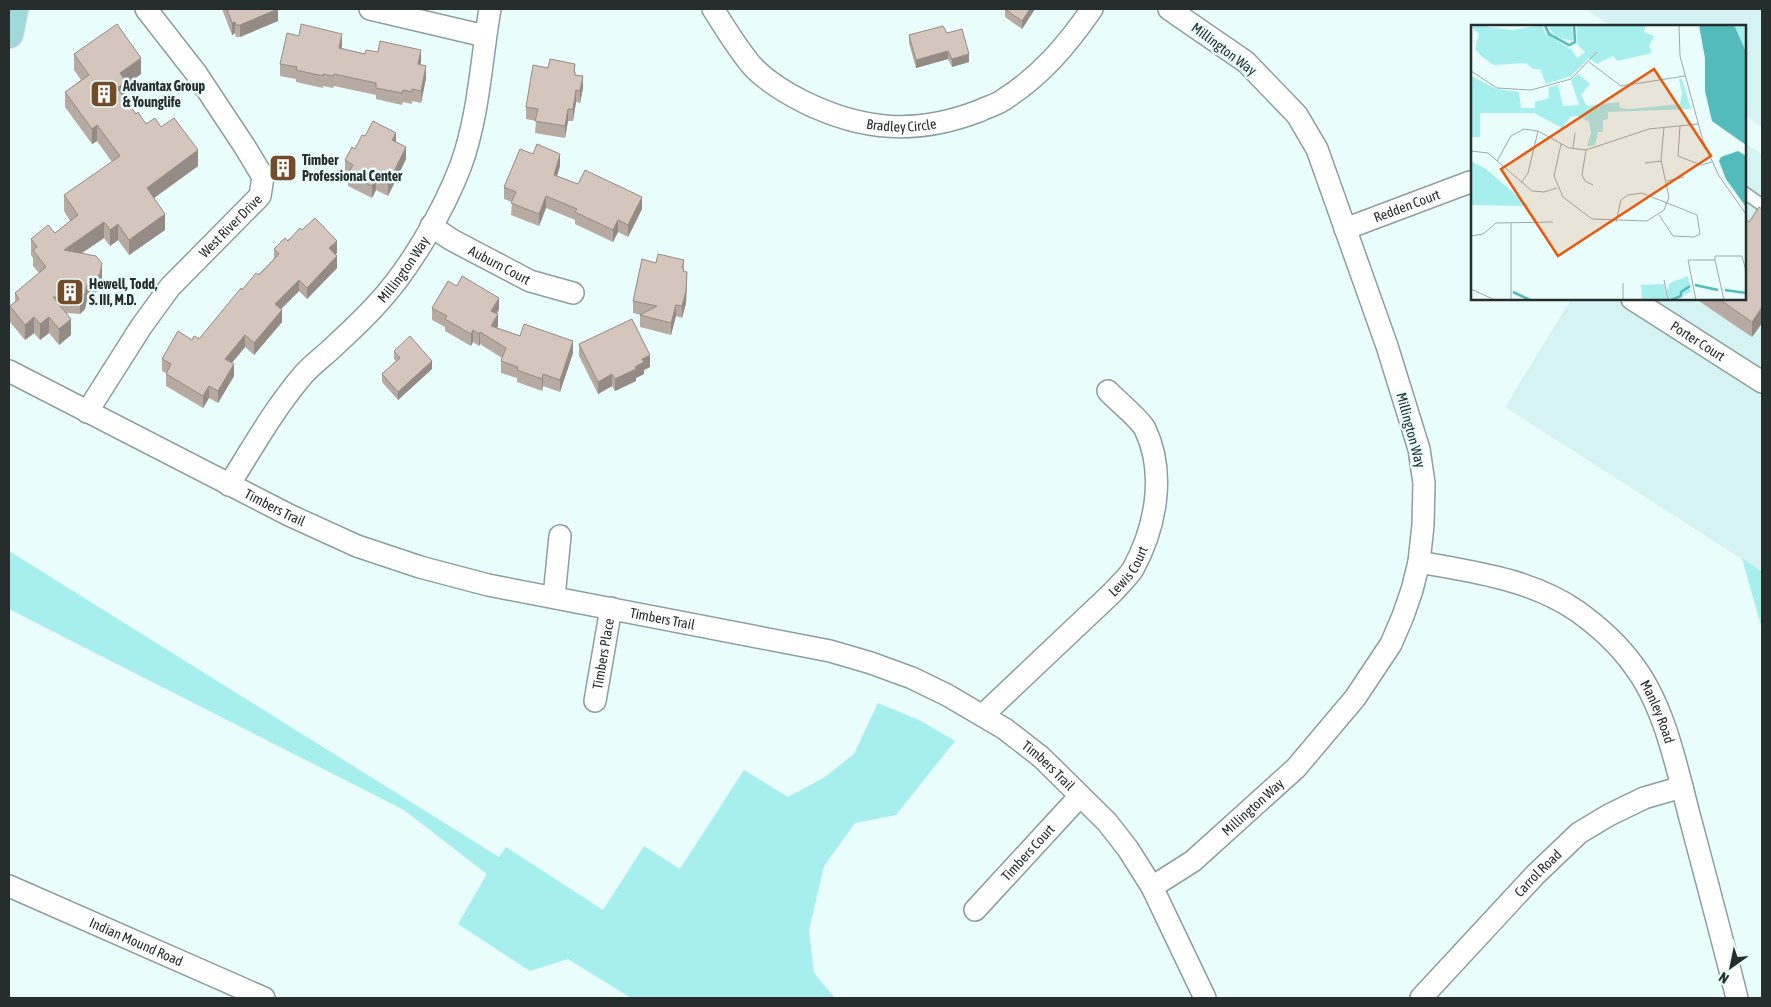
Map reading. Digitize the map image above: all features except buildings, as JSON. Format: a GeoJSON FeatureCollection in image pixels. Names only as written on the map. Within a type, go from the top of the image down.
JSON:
{"type":"FeatureCollection","features":[{"type":"Feature","properties":{"kind":"main road"},"geometry":{"type":"LineString","coordinates":[[9,34],[14,9]]}},
{"type":"Feature","properties":{"kind":"street","name":"West River Drive"},"geometry":{"type":"LineString","coordinates":[[87,412],[141,326],[170,287],[260,196],[263,177],[196,73],[146,9]]}},
{"type":"Feature","properties":{"kind":"street"},"geometry":{"type":"LineString","coordinates":[[370,9],[485,36]]}},
{"type":"Feature","properties":{"kind":"street","name":"Millington Way"},"geometry":{"type":"LineString","coordinates":[[229,485],[286,396],[305,373],[378,303],[401,275],[431,226],[460,167],[470,138],[490,9]]}},
{"type":"Feature","properties":{"kind":"street","name":"Bradley Circle"},"geometry":{"type":"LineString","coordinates":[[713,9],[755,68],[786,93],[827,113],[874,126],[915,126],[958,119],[1002,101],[1040,73],[1071,40],[1092,9]]}},
{"type":"Feature","properties":{"kind":"street","name":"Millington Way"},"geometry":{"type":"LineString","coordinates":[[1152,887],[1193,861],[1296,768],[1355,698],[1391,644],[1412,590],[1419,562],[1423,525],[1424,483],[1419,449],[1387,346],[1317,149],[1297,115],[1246,62],[1169,9]]}},
{"type":"Feature","properties":{"kind":"street","name":"Redden Court"},"geometry":{"type":"LineString","coordinates":[[1345,229],[1470,182]]}},
{"type":"Feature","properties":{"kind":"street","name":"Auburn Court"},"geometry":{"type":"LineString","coordinates":[[431,226],[452,240],[530,281],[573,293]]}},
{"type":"Feature","properties":{"kind":"street","name":"Porter Court"},"geometry":{"type":"LineString","coordinates":[[1634,300],[1762,382]]}},
{"type":"Feature","properties":{"kind":"street","name":"Timbers Trail"},"geometry":{"type":"LineString","coordinates":[[9,372],[229,485],[357,546],[420,567],[488,585],[830,651],[863,660],[912,678],[983,715],[1005,729],[1041,758],[1107,822],[1128,849],[1152,887],[1205,998]]}},
{"type":"Feature","properties":{"kind":"street","name":"Lewis Court"},"geometry":{"type":"LineString","coordinates":[[983,715],[1113,592],[1132,570],[1148,533],[1156,501],[1156,464],[1145,428],[1108,391]]}},
{"type":"Feature","properties":{"kind":"street"},"geometry":{"type":"LineString","coordinates":[[554,597],[560,536]]}},
{"type":"Feature","properties":{"kind":"street","name":"Manley Road"},"geometry":{"type":"LineString","coordinates":[[1419,562],[1512,580],[1549,595],[1576,611],[1607,635],[1635,666],[1654,701],[1673,751],[1737,998]]}},
{"type":"Feature","properties":{"kind":"street","name":"Timbers Place"},"geometry":{"type":"LineString","coordinates":[[595,701],[611,608]]}},
{"type":"Feature","properties":{"kind":"street","name":"Carrol Road"},"geometry":{"type":"LineString","coordinates":[[1421,998],[1535,875],[1579,833],[1609,815],[1644,798],[1682,787]]}},
{"type":"Feature","properties":{"kind":"street","name":"Timbers Court"},"geometry":{"type":"LineString","coordinates":[[975,910],[1080,796]]}},
{"type":"Feature","properties":{"kind":"street","name":"Indian Mound Road"},"geometry":{"type":"LineString","coordinates":[[9,886],[264,998]]}},
{"type":"Feature","properties":{"kind":"lane"},"geometry":{"type":"LineString","coordinates":[[1746,194],[1762,205]]}},
{"type":"Feature","properties":{"kind":"shaded area"},"geometry":{"type":"Polygon","coordinates":[[[1585,9],[1762,9],[1762,127],[1746,116],[1746,25],[1609,25],[1585,9]]]}},
{"type":"Feature","properties":{"kind":"shaded area"},"geometry":{"type":"Polygon","coordinates":[[[1746,144],[1762,154],[1762,572],[1505,407],[1570,300],[1746,300],[1746,144]]]}},
{"type":"Feature","properties":{"kind":"shaded area"},"geometry":{"type":"Polygon","coordinates":[[[9,551],[499,857],[506,847],[603,910],[644,846],[680,869],[744,770],[788,797],[825,777],[854,754],[878,703],[921,721],[955,741],[896,815],[855,823],[824,866],[809,930],[814,973],[835,998],[631,998],[568,959],[530,971],[458,924],[487,874],[404,810],[9,609],[9,551]]]}},
{"type":"Feature","properties":{"kind":"shaded area"},"geometry":{"type":"Polygon","coordinates":[[[1742,558],[1762,572],[1762,629],[1742,558]]]}},
{"type":"Feature","properties":{"kind":"place","name":"Advantax Group & Younglife"},"geometry":{"type":"Point","coordinates":[104,94]}},
{"type":"Feature","properties":{"kind":"place","name":"Timber Professional Center"},"geometry":{"type":"Point","coordinates":[283,168]}},
{"type":"Feature","properties":{"kind":"place","name":"Hewell, Todd, S. III, M.D."},"geometry":{"type":"Point","coordinates":[70,292]}}]}
